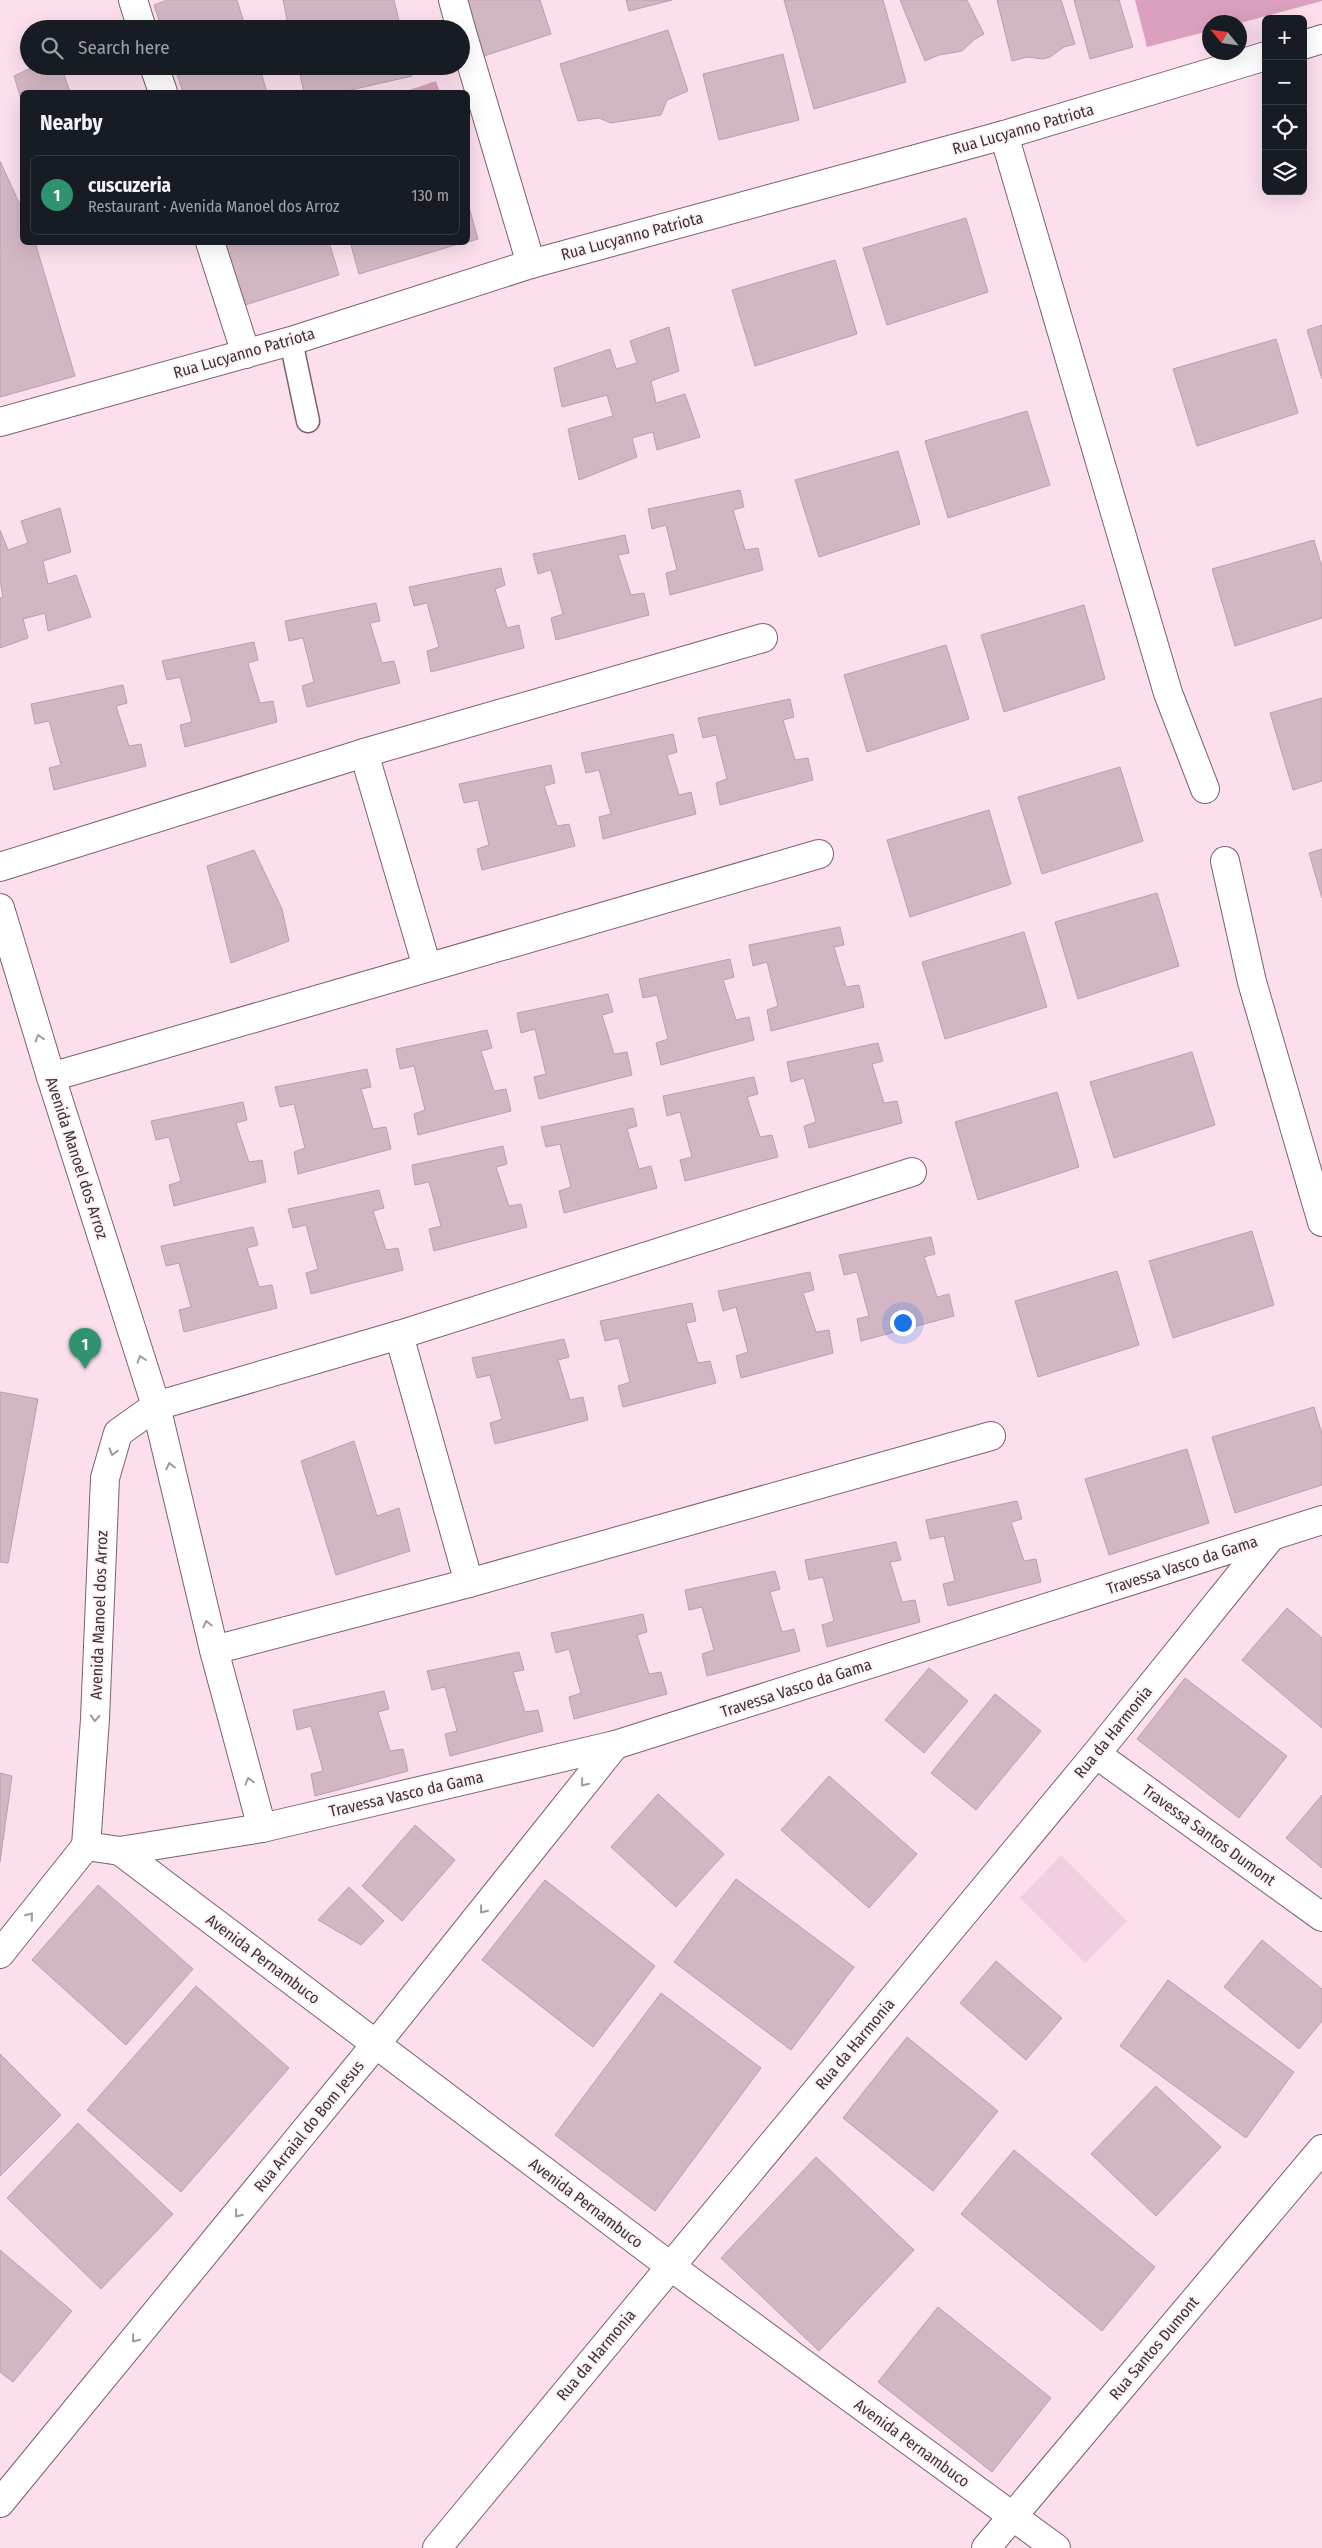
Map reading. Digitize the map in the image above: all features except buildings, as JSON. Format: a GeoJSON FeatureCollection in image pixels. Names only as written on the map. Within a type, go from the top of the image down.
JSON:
{"type":"FeatureCollection","features":[{"type":"Feature","properties":{"kind":"street"},"geometry":{"type":"LineString","coordinates":[[133,0],[139,20]]}},
{"type":"Feature","properties":{"kind":"street"},"geometry":{"type":"LineString","coordinates":[[453,0],[459,20]]}},
{"type":"Feature","properties":{"kind":"street"},"geometry":{"type":"LineString","coordinates":[[1307,44],[1322,39]]}},
{"type":"Feature","properties":{"kind":"street","name":"Rua Lucyanno Patriota"},"geometry":{"type":"LineString","coordinates":[[0,422],[291,341],[531,264],[1004,135],[1262,57]]}},
{"type":"Feature","properties":{"kind":"street"},"geometry":{"type":"LineString","coordinates":[[470,59],[531,264]]}},
{"type":"Feature","properties":{"kind":"street"},"geometry":{"type":"LineString","coordinates":[[157,75],[161,90]]}},
{"type":"Feature","properties":{"kind":"street"},"geometry":{"type":"LineString","coordinates":[[1004,135],[1168,693],[1205,789]]}},
{"type":"Feature","properties":{"kind":"street"},"geometry":{"type":"LineString","coordinates":[[211,245],[246,354]]}},
{"type":"Feature","properties":{"kind":"street"},"geometry":{"type":"LineString","coordinates":[[0,868],[364,753],[763,638]]}},
{"type":"Feature","properties":{"kind":"street"},"geometry":{"type":"LineString","coordinates":[[364,753],[427,967]]}},
{"type":"Feature","properties":{"kind":"street"},"geometry":{"type":"LineString","coordinates":[[51,1077],[819,854]]}},
{"type":"Feature","properties":{"kind":"street"},"geometry":{"type":"LineString","coordinates":[[1224,861],[1252,982],[1322,1222]]}},
{"type":"Feature","properties":{"kind":"street","name":"Avenida Manoel dos Arroz"},"geometry":{"type":"LineString","coordinates":[[0,908],[51,1077],[156,1406],[214,1650],[262,1828]]}},
{"type":"Feature","properties":{"kind":"street"},"geometry":{"type":"LineString","coordinates":[[156,1406],[399,1335],[912,1172]]}},
{"type":"Feature","properties":{"kind":"street"},"geometry":{"type":"LineString","coordinates":[[399,1335],[469,1583]]}},
{"type":"Feature","properties":{"kind":"street","name":"Avenida Manoel dos Arroz"},"geometry":{"type":"LineString","coordinates":[[86,1846],[95,1719],[105,1478],[118,1433],[156,1406]]}},
{"type":"Feature","properties":{"kind":"street"},"geometry":{"type":"LineString","coordinates":[[214,1650],[469,1583],[991,1436]]}},
{"type":"Feature","properties":{"kind":"street","name":"Travessa Vasco da Gama"},"geometry":{"type":"LineString","coordinates":[[120,1851],[262,1828],[615,1745],[1322,1520]]}},
{"type":"Feature","properties":{"kind":"street","name":"Rua da Harmonia"},"geometry":{"type":"LineString","coordinates":[[437,2548],[1096,1754],[1270,1538]]}},
{"type":"Feature","properties":{"kind":"street","name":"Rua Arraial do Bom Jesus"},"geometry":{"type":"LineString","coordinates":[[0,2504],[376,2044],[615,1745]]}},
{"type":"Feature","properties":{"kind":"street","name":"Travessa Santos Dumont"},"geometry":{"type":"LineString","coordinates":[[1096,1754],[1322,1917]]}},
{"type":"Feature","properties":{"kind":"street"},"geometry":{"type":"LineString","coordinates":[[0,1954],[86,1846],[120,1851]]}},
{"type":"Feature","properties":{"kind":"street","name":"Avenida Pernambuco"},"geometry":{"type":"LineString","coordinates":[[120,1851],[670,2266],[1056,2548]]}},
{"type":"Feature","properties":{"kind":"street","name":"Rua Santos Dumont"},"geometry":{"type":"LineString","coordinates":[[986,2548],[1322,2149]]}},
{"type":"Feature","properties":{"kind":"lane"},"geometry":{"type":"LineString","coordinates":[[291,341],[308,421]]}},
{"type":"Feature","properties":{"kind":"shaded area"},"geometry":{"type":"Polygon","coordinates":[[[1135,0],[1322,0],[1270,15],[1262,15],[1262,17],[1247,21],[1247,15],[1202,15],[1202,33],[1147,47],[1135,0]]]}},
{"type":"Feature","properties":{"kind":"shaded area"},"geometry":{"type":"Polygon","coordinates":[[[436,81],[439,90],[409,90],[436,81]]]}},
{"type":"Feature","properties":{"kind":"shaded area"},"geometry":{"type":"Polygon","coordinates":[[[1061,1855],[1127,1921],[1085,1963],[1020,1898],[1061,1855]]]}},
{"type":"Feature","properties":{"kind":"place","name":"cuscuzeria"},"geometry":{"type":"Point","coordinates":[85,1369]}}]}
